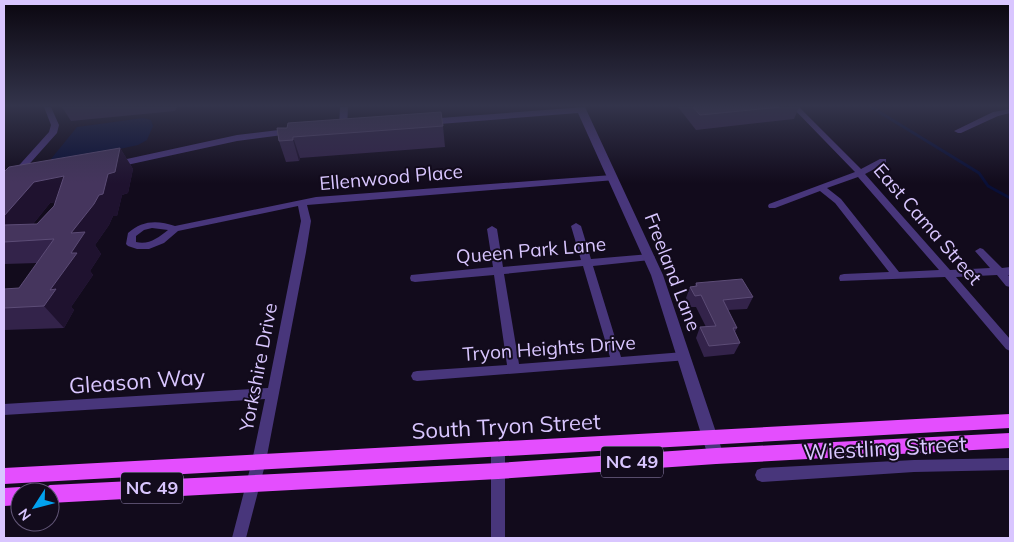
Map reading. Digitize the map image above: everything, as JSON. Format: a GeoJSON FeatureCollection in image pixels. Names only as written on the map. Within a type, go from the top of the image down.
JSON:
{"type":"FeatureCollection","features":[{"type":"Feature","properties":{"kind":"main road","name":"South Tryon Street"},"geometry":{"type":"LineString","coordinates":[[4,476],[1010,421]]}},
{"type":"Feature","properties":{"kind":"main road","name":"NC 49"},"geometry":{"type":"LineString","coordinates":[[60,493],[498,471],[716,456],[1010,440]]}},
{"type":"Feature","properties":{"kind":"street"},"geometry":{"type":"LineString","coordinates":[[6,183],[53,132]]}},
{"type":"Feature","properties":{"kind":"street"},"geometry":{"type":"LineString","coordinates":[[107,164],[219,139],[291,132]]}},
{"type":"Feature","properties":{"kind":"street","name":"Freeland Lane"},"geometry":{"type":"LineString","coordinates":[[591,132],[650,257],[716,456]]}},
{"type":"Feature","properties":{"kind":"street","name":"East Cama Street"},"geometry":{"type":"LineString","coordinates":[[820,132],[860,172],[1010,346]]}},
{"type":"Feature","properties":{"kind":"street"},"geometry":{"type":"LineString","coordinates":[[772,206],[883,162]]}},
{"type":"Feature","properties":{"kind":"street"},"geometry":{"type":"LineString","coordinates":[[6,183],[26,178]]}},
{"type":"Feature","properties":{"kind":"street","name":"Ellenwood Place"},"geometry":{"type":"LineString","coordinates":[[175,229],[302,202],[358,196],[612,178]]}},
{"type":"Feature","properties":{"kind":"street"},"geometry":{"type":"LineString","coordinates":[[821,188],[838,201],[896,276]]}},
{"type":"Feature","properties":{"kind":"street","name":"Yorkshire Drive"},"geometry":{"type":"LineString","coordinates":[[240,538],[255,483],[305,229],[305,211],[302,202]]}},
{"type":"Feature","properties":{"kind":"street"},"geometry":{"type":"LineString","coordinates":[[576,226],[617,362]]}},
{"type":"Feature","properties":{"kind":"street"},"geometry":{"type":"LineString","coordinates":[[492,229],[514,369]]}},
{"type":"Feature","properties":{"kind":"street"},"geometry":{"type":"LineString","coordinates":[[980,251],[1005,272],[1010,283]]}},
{"type":"Feature","properties":{"kind":"street","name":"Queen Park Lane"},"geometry":{"type":"LineString","coordinates":[[415,278],[650,257]]}},
{"type":"Feature","properties":{"kind":"street"},"geometry":{"type":"LineString","coordinates":[[844,278],[1005,272]]}},
{"type":"Feature","properties":{"kind":"street","name":"Tryon Heights Drive"},"geometry":{"type":"LineString","coordinates":[[417,376],[684,357]]}},
{"type":"Feature","properties":{"kind":"street","name":"Gleason Way"},"geometry":{"type":"LineString","coordinates":[[4,410],[273,392]]}},
{"type":"Feature","properties":{"kind":"street"},"geometry":{"type":"LineString","coordinates":[[498,450],[498,538]]}},
{"type":"Feature","properties":{"kind":"street","name":"Wiestling Street"},"geometry":{"type":"LineString","coordinates":[[762,475],[914,466],[1010,464]]}},
{"type":"Feature","properties":{"kind":"shaded area"},"geometry":{"type":"Polygon","coordinates":[[[73,132],[150,132],[147,140],[138,145],[60,162],[53,162],[51,159],[73,132]]]}},
{"type":"Feature","properties":{"kind":"building"},"geometry":{"type":"Polygon","coordinates":[[[278,132],[357,132],[293,137],[293,140],[279,141],[278,132]]]}},
{"type":"Feature","properties":{"kind":"building"},"geometry":{"type":"Polygon","coordinates":[[[120,148],[115,172],[108,174],[103,194],[99,195],[71,233],[85,232],[71,253],[77,253],[50,290],[56,289],[44,306],[4,308],[4,289],[19,288],[54,239],[4,242],[4,225],[37,224],[54,206],[64,176],[34,182],[4,216],[4,172],[9,167],[120,148]]]}},
{"type":"Feature","properties":{"kind":"building"},"geometry":{"type":"Polygon","coordinates":[[[742,279],[753,297],[723,300],[737,328],[733,328],[740,343],[709,346],[700,327],[716,326],[701,295],[695,296],[690,287],[697,286],[696,283],[742,279]]]}},
{"type":"Feature","properties":{"kind":"waterway"},"geometry":{"type":"LineString","coordinates":[[912,132],[979,173],[988,186],[1010,198]]}}]}
